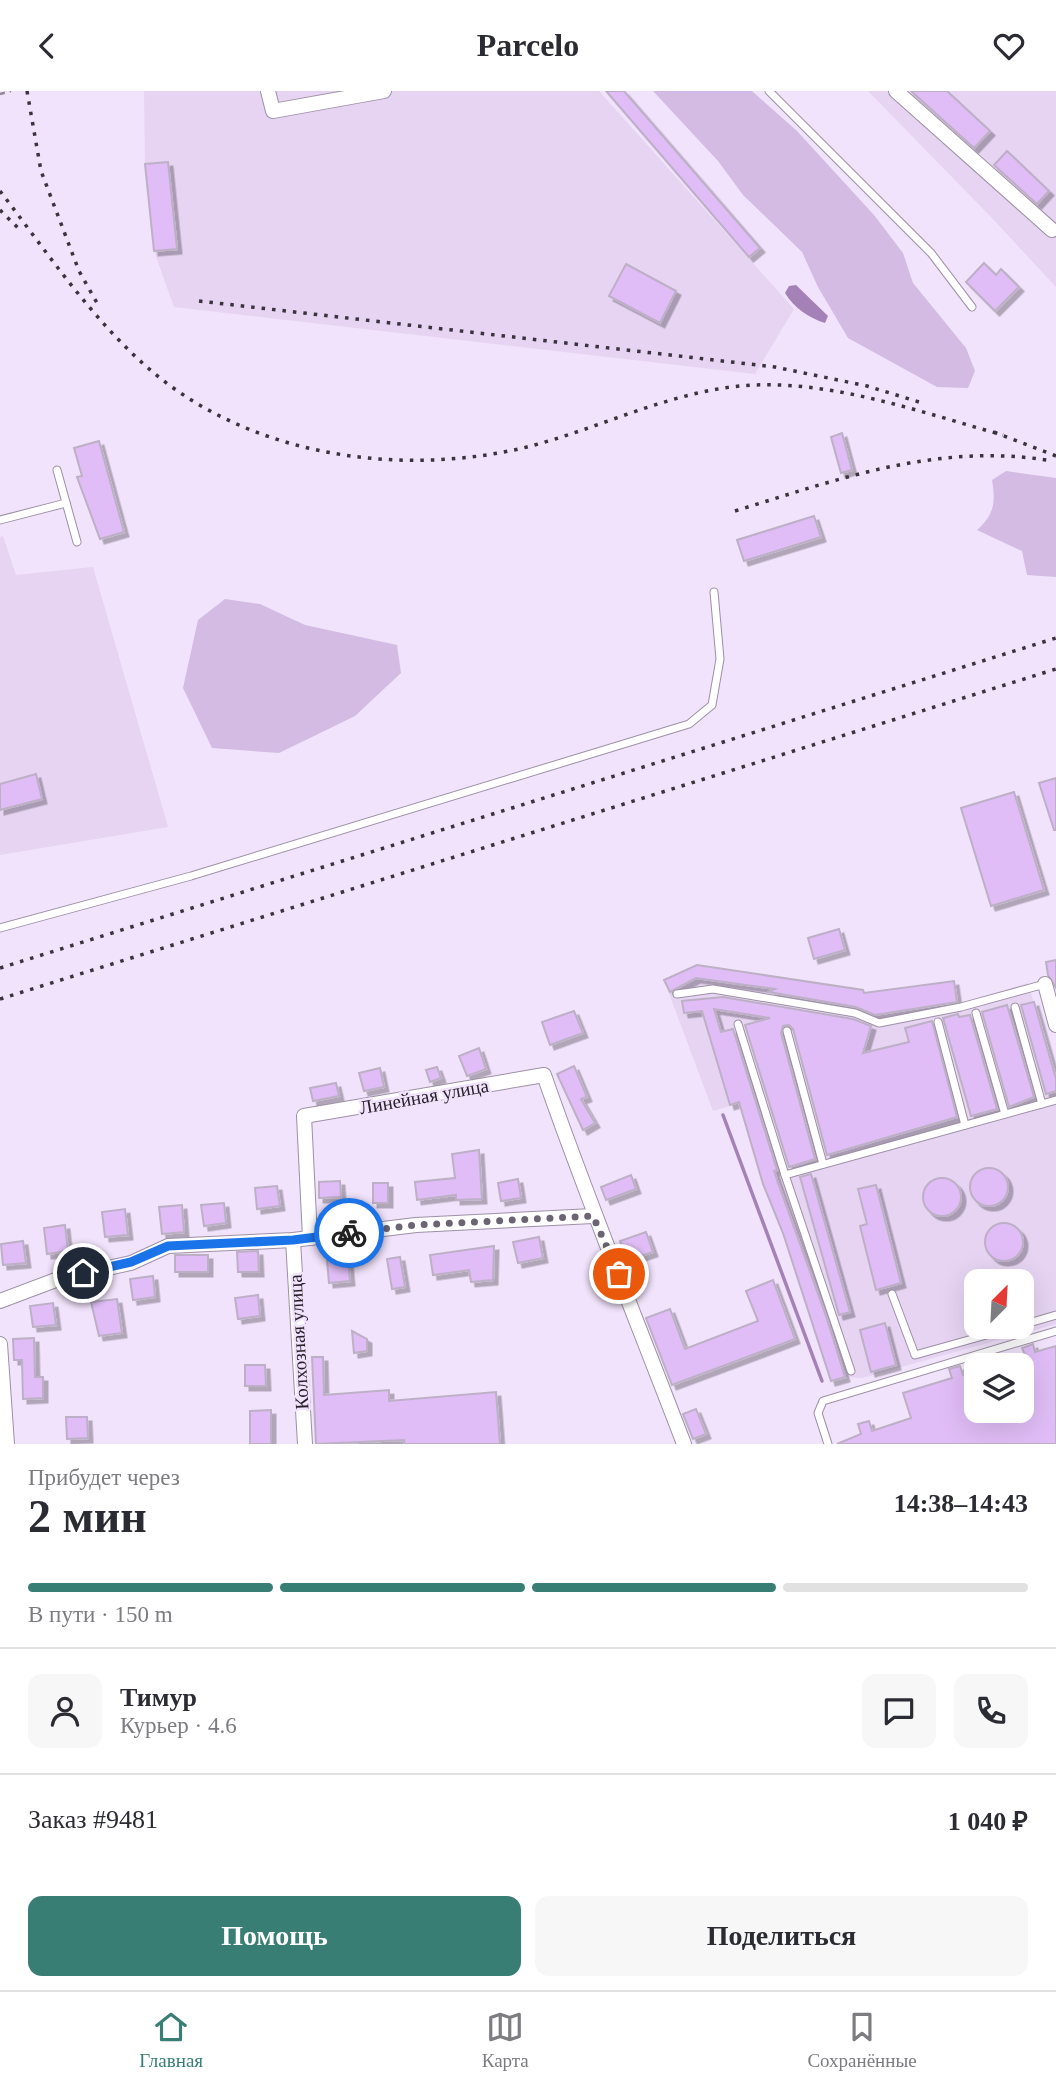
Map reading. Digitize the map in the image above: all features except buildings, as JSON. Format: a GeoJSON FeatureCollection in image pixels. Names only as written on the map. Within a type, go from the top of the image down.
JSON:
{"type":"FeatureCollection","features":[{"type":"Feature","properties":{"kind":"street"},"geometry":{"type":"LineString","coordinates":[[268,91],[273,111],[384,91]]}},
{"type":"Feature","properties":{"kind":"street"},"geometry":{"type":"LineString","coordinates":[[896,91],[1052,230]]}},
{"type":"Feature","properties":{"kind":"street"},"geometry":{"type":"LineString","coordinates":[[1045,984],[1056,1025]]}},
{"type":"Feature","properties":{"kind":"street","name":"Линейная улица"},"geometry":{"type":"LineString","coordinates":[[310,1238],[304,1116],[544,1075],[593,1216]]}},
{"type":"Feature","properties":{"kind":"street"},"geometry":{"type":"LineString","coordinates":[[0,1301],[61,1278],[131,1262],[168,1246],[293,1240],[416,1225],[593,1216],[619,1274],[684,1444]]}},
{"type":"Feature","properties":{"kind":"street","name":"Колхозная улица"},"geometry":{"type":"LineString","coordinates":[[293,1240],[305,1444]]}},
{"type":"Feature","properties":{"kind":"street"},"geometry":{"type":"LineString","coordinates":[[0,1344],[7,1444]]}},
{"type":"Feature","properties":{"kind":"lane"},"geometry":{"type":"LineString","coordinates":[[769,91],[931,253],[972,307]]}},
{"type":"Feature","properties":{"kind":"lane"},"geometry":{"type":"LineString","coordinates":[[57,470],[77,542]]}},
{"type":"Feature","properties":{"kind":"lane"},"geometry":{"type":"LineString","coordinates":[[0,520],[66,503]]}},
{"type":"Feature","properties":{"kind":"lane"},"geometry":{"type":"LineString","coordinates":[[0,928],[191,876],[689,725],[712,705],[720,659],[715,592]]}},
{"type":"Feature","properties":{"kind":"lane"},"geometry":{"type":"LineString","coordinates":[[677,994],[713,989],[855,1013],[879,1023],[961,1007],[1045,984]]}},
{"type":"Feature","properties":{"kind":"lane"},"geometry":{"type":"LineString","coordinates":[[1015,1007],[1041,1104]]}},
{"type":"Feature","properties":{"kind":"lane"},"geometry":{"type":"LineString","coordinates":[[976,1013],[1005,1114]]}},
{"type":"Feature","properties":{"kind":"lane"},"geometry":{"type":"LineString","coordinates":[[939,1022],[965,1125]]}},
{"type":"Feature","properties":{"kind":"lane"},"geometry":{"type":"LineString","coordinates":[[738,1024],[851,1371]]}},
{"type":"Feature","properties":{"kind":"lane"},"geometry":{"type":"LineString","coordinates":[[787,1031],[823,1164]]}},
{"type":"Feature","properties":{"kind":"lane"},"geometry":{"type":"LineString","coordinates":[[785,1175],[1056,1100]]}},
{"type":"Feature","properties":{"kind":"lane"},"geometry":{"type":"LineString","coordinates":[[892,1294],[915,1355],[972,1339]]}},
{"type":"Feature","properties":{"kind":"lane"},"geometry":{"type":"LineString","coordinates":[[1034,1321],[1056,1315]]}},
{"type":"Feature","properties":{"kind":"lane"},"geometry":{"type":"LineString","coordinates":[[828,1444],[818,1413],[823,1401],[1056,1331]]}},
{"type":"Feature","properties":{"kind":"path"},"geometry":{"type":"LineString","coordinates":[[0,94],[11,91]]}},
{"type":"Feature","properties":{"kind":"shaded area"},"geometry":{"type":"Polygon","coordinates":[[[144,91],[599,91],[794,309],[755,374],[174,307],[154,251],[145,164],[144,91]]]}},
{"type":"Feature","properties":{"kind":"shaded area"},"geometry":{"type":"Polygon","coordinates":[[[653,91],[752,91],[797,131],[874,215],[903,253],[913,283],[966,348],[975,371],[968,388],[937,387],[848,338],[818,287],[802,252],[743,195],[718,161],[653,91]]]}},
{"type":"Feature","properties":{"kind":"shaded area"},"geometry":{"type":"Polygon","coordinates":[[[868,91],[1056,91],[1056,287],[991,217],[868,91]]]}},
{"type":"Feature","properties":{"kind":"shaded area"},"geometry":{"type":"Polygon","coordinates":[[[796,285],[828,316],[825,323],[802,312],[785,293],[789,286],[796,285]]]}},
{"type":"Feature","properties":{"kind":"shaded area"},"geometry":{"type":"Polygon","coordinates":[[[1006,471],[1056,478],[1056,577],[1027,575],[1022,551],[977,530],[992,508],[992,480],[1006,471]]]}},
{"type":"Feature","properties":{"kind":"shaded area"},"geometry":{"type":"Polygon","coordinates":[[[3,536],[16,575],[93,567],[168,827],[0,855],[0,537],[3,536]]]}},
{"type":"Feature","properties":{"kind":"shaded area"},"geometry":{"type":"Polygon","coordinates":[[[225,599],[260,604],[305,625],[397,645],[401,673],[355,716],[279,753],[212,748],[183,688],[198,620],[225,599]]]}},
{"type":"Feature","properties":{"kind":"shaded area"},"geometry":{"type":"Polygon","coordinates":[[[697,965],[863,990],[867,1015],[957,1004],[1028,983],[1056,1079],[1056,1324],[1034,1330],[1034,1269],[964,1269],[964,1339],[1002,1339],[862,1378],[845,1377],[831,1381],[739,1103],[713,1111],[664,980],[697,965]]]}},
{"type":"Feature","properties":{"kind":"waterway"},"geometry":{"type":"LineString","coordinates":[[723,1115],[822,1381]]}},
{"type":"Feature","properties":{"kind":"railway"},"geometry":{"type":"LineString","coordinates":[[27,91],[41,171],[79,271],[97,303]]}},
{"type":"Feature","properties":{"kind":"railway"},"geometry":{"type":"LineString","coordinates":[[0,191],[88,306],[148,368],[188,398],[232,422],[279,440],[327,452],[377,459],[428,460],[478,456],[555,439],[697,393],[755,385],[818,388],[849,394],[1003,435]]}},
{"type":"Feature","properties":{"kind":"railway"},"geometry":{"type":"LineString","coordinates":[[0,210],[20,230]]}},
{"type":"Feature","properties":{"kind":"railway"},"geometry":{"type":"LineString","coordinates":[[199,301],[775,367],[867,386],[919,402]]}},
{"type":"Feature","properties":{"kind":"railway"},"geometry":{"type":"LineString","coordinates":[[994,432],[1056,456]]}},
{"type":"Feature","properties":{"kind":"railway"},"geometry":{"type":"LineString","coordinates":[[735,511],[853,476],[930,460],[1011,456],[1053,461]]}},
{"type":"Feature","properties":{"kind":"railway"},"geometry":{"type":"LineString","coordinates":[[0,968],[1056,638]]}},
{"type":"Feature","properties":{"kind":"railway"},"geometry":{"type":"LineString","coordinates":[[0,999],[1056,669]]}},
{"type":"Feature","properties":{"kind":"way so far"},"geometry":{"type":"LineString","coordinates":[[349,1233],[416,1225],[593,1216],[619,1274]]}},
{"type":"Feature","properties":{"kind":"route"},"geometry":{"type":"LineString","coordinates":[[83,1273],[141,1259],[168,1246],[293,1240],[349,1233]]}}]}
